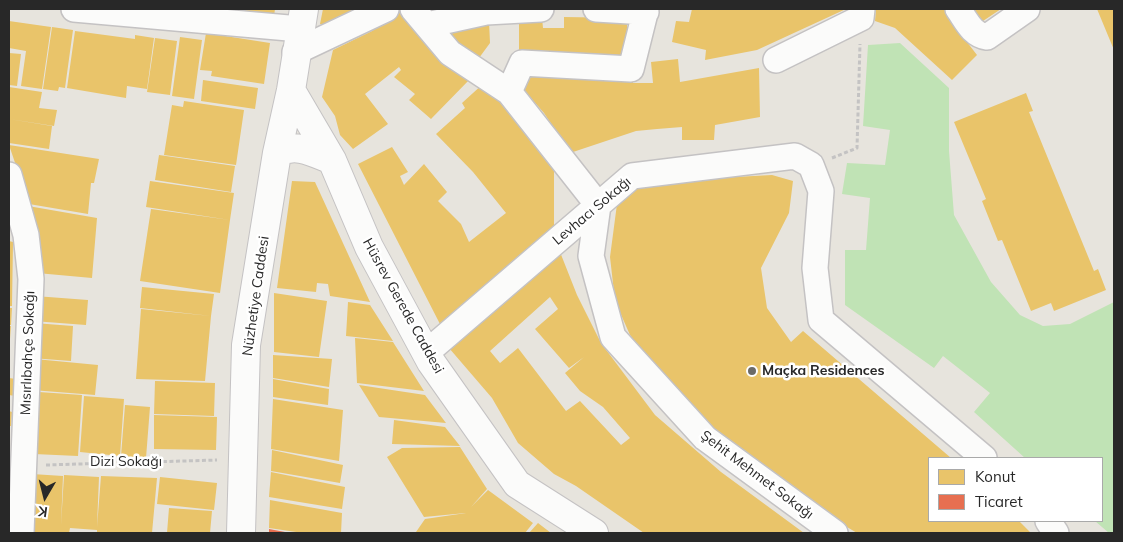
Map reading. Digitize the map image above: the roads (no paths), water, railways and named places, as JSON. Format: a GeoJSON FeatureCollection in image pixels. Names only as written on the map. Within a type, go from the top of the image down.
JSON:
{"type":"FeatureCollection","features":[{"type":"Feature","properties":{"kind":"street"},"geometry":{"type":"LineString","coordinates":[[74,9],[300,30],[386,9]]}},
{"type":"Feature","properties":{"kind":"street"},"geometry":{"type":"LineString","coordinates":[[420,17],[541,9]]}},
{"type":"Feature","properties":{"kind":"street"},"geometry":{"type":"LineString","coordinates":[[509,92],[522,63],[631,69],[646,11],[596,9]]}},
{"type":"Feature","properties":{"kind":"street"},"geometry":{"type":"LineString","coordinates":[[958,9],[973,31],[979,36],[986,37],[1027,9]]}},
{"type":"Feature","properties":{"kind":"street"},"geometry":{"type":"LineString","coordinates":[[776,60],[861,14]]}},
{"type":"Feature","properties":{"kind":"street"},"geometry":{"type":"LineString","coordinates":[[420,17],[450,53],[509,92],[598,205]]}},
{"type":"Feature","properties":{"kind":"street","name":"Nüzhetiye Caddesi"},"geometry":{"type":"LineString","coordinates":[[241,533],[246,345],[277,153],[291,90],[300,30]]}},
{"type":"Feature","properties":{"kind":"street","name":"Hüsrev Gerede Caddesi"},"geometry":{"type":"LineString","coordinates":[[291,90],[332,160],[369,247],[426,353],[517,484],[594,533]]}},
{"type":"Feature","properties":{"kind":"street"},"geometry":{"type":"LineString","coordinates":[[277,153],[287,147],[303,149],[332,160]]}},
{"type":"Feature","properties":{"kind":"street","name":"Levhacı Sokağı"},"geometry":{"type":"LineString","coordinates":[[426,353],[632,176],[796,156],[811,165],[821,191],[815,268],[821,320],[983,457]]}},
{"type":"Feature","properties":{"kind":"street","name":"Mısırlıbahçe Sokağı"},"geometry":{"type":"LineString","coordinates":[[9,175],[17,234],[31,279],[21,533]]}},
{"type":"Feature","properties":{"kind":"street","name":"Şehit Mehmet Sokağı"},"geometry":{"type":"LineString","coordinates":[[598,205],[591,256],[613,337],[705,438],[835,533]]}},
{"type":"Feature","properties":{"kind":"street"},"geometry":{"type":"LineString","coordinates":[[1049,522],[1056,533]]}},
{"type":"Feature","properties":{"kind":"place","name":"Maçka Residences"},"geometry":{"type":"Point","coordinates":[752,371]}}]}
